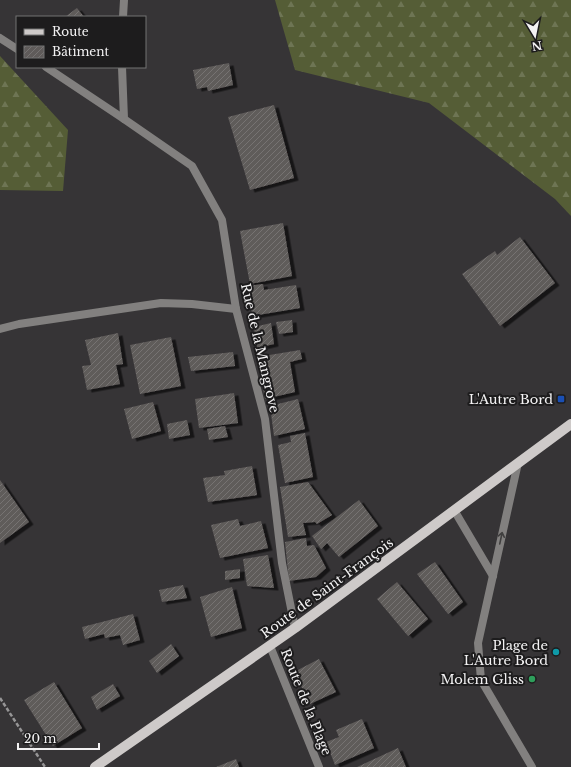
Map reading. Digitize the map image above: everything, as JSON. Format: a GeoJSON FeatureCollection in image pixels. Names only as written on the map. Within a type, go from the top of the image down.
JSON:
{"type":"FeatureCollection","features":[{"type":"Feature","properties":{"kind":"main road","name":"Route de Saint-François"},"geometry":{"type":"LineString","coordinates":[[95,767],[295,628],[571,424]]}},
{"type":"Feature","properties":{"kind":"street"},"geometry":{"type":"LineString","coordinates":[[123,16],[124,0]]}},
{"type":"Feature","properties":{"kind":"street"},"geometry":{"type":"LineString","coordinates":[[0,38],[16,47]]}},
{"type":"Feature","properties":{"kind":"street","name":"Rue de la Mangrove"},"geometry":{"type":"LineString","coordinates":[[48,68],[192,166],[222,220],[236,309],[265,419],[282,563],[295,628]]}},
{"type":"Feature","properties":{"kind":"street"},"geometry":{"type":"LineString","coordinates":[[122,68],[124,119]]}},
{"type":"Feature","properties":{"kind":"street"},"geometry":{"type":"LineString","coordinates":[[0,329],[19,324],[160,303],[192,304],[236,309]]}},
{"type":"Feature","properties":{"kind":"street"},"geometry":{"type":"LineString","coordinates":[[518,463],[478,643],[481,680],[532,767]]}},
{"type":"Feature","properties":{"kind":"street"},"geometry":{"type":"LineString","coordinates":[[454,510],[493,576]]}},
{"type":"Feature","properties":{"kind":"street","name":"Route de la Plage"},"geometry":{"type":"LineString","coordinates":[[270,646],[319,767]]}},
{"type":"Feature","properties":{"kind":"path"},"geometry":{"type":"LineString","coordinates":[[0,698],[45,767]]}},
{"type":"Feature","properties":{"kind":"green space"},"geometry":{"type":"Polygon","coordinates":[[[275,0],[571,0],[571,216],[555,199],[429,103],[295,70],[275,0]]]}},
{"type":"Feature","properties":{"kind":"green space"},"geometry":{"type":"Polygon","coordinates":[[[0,56],[68,130],[63,191],[0,190],[0,56]]]}},
{"type":"Feature","properties":{"kind":"building"},"geometry":{"type":"Polygon","coordinates":[[[77,8],[83,16],[66,16],[77,8]]]}},
{"type":"Feature","properties":{"kind":"building"},"geometry":{"type":"Polygon","coordinates":[[[229,63],[233,85],[208,91],[207,87],[197,89],[193,70],[229,63]]]}},
{"type":"Feature","properties":{"kind":"building"},"geometry":{"type":"Polygon","coordinates":[[[274,105],[294,178],[250,190],[228,117],[274,105]]]}},
{"type":"Feature","properties":{"kind":"building"},"geometry":{"type":"Polygon","coordinates":[[[283,223],[292,276],[250,284],[240,231],[283,223]]]}},
{"type":"Feature","properties":{"kind":"building"},"geometry":{"type":"Polygon","coordinates":[[[520,237],[555,283],[500,326],[462,274],[495,251],[497,255],[520,237]]]}},
{"type":"Feature","properties":{"kind":"building"},"geometry":{"type":"Polygon","coordinates":[[[263,284],[264,290],[296,285],[300,308],[252,316],[247,286],[263,284]]]}},
{"type":"Feature","properties":{"kind":"building"},"geometry":{"type":"Polygon","coordinates":[[[292,320],[293,332],[279,334],[276,322],[292,320]]]}},
{"type":"Feature","properties":{"kind":"building"},"geometry":{"type":"Polygon","coordinates":[[[271,323],[274,344],[257,348],[254,327],[271,323]]]}},
{"type":"Feature","properties":{"kind":"building"},"geometry":{"type":"Polygon","coordinates":[[[118,333],[123,364],[116,365],[120,384],[87,390],[82,366],[91,365],[85,340],[118,333]]]}},
{"type":"Feature","properties":{"kind":"building"},"geometry":{"type":"Polygon","coordinates":[[[171,337],[181,386],[140,394],[130,345],[171,337]]]}},
{"type":"Feature","properties":{"kind":"building"},"geometry":{"type":"Polygon","coordinates":[[[300,350],[302,359],[290,362],[295,392],[265,399],[257,357],[300,350]]]}},
{"type":"Feature","properties":{"kind":"building"},"geometry":{"type":"Polygon","coordinates":[[[233,352],[235,366],[191,371],[188,357],[233,352]]]}},
{"type":"Feature","properties":{"kind":"building"},"geometry":{"type":"Polygon","coordinates":[[[234,393],[238,423],[199,428],[195,399],[234,393]]]}},
{"type":"Feature","properties":{"kind":"building"},"geometry":{"type":"Polygon","coordinates":[[[298,399],[305,429],[274,436],[270,406],[298,399]]]}},
{"type":"Feature","properties":{"kind":"building"},"geometry":{"type":"Polygon","coordinates":[[[153,402],[161,431],[132,439],[124,409],[153,402]]]}},
{"type":"Feature","properties":{"kind":"building"},"geometry":{"type":"Polygon","coordinates":[[[187,420],[190,435],[169,439],[167,424],[187,420]]]}},
{"type":"Feature","properties":{"kind":"building"},"geometry":{"type":"Polygon","coordinates":[[[225,426],[228,437],[209,440],[207,429],[225,426]]]}},
{"type":"Feature","properties":{"kind":"building"},"geometry":{"type":"Polygon","coordinates":[[[305,433],[313,477],[285,483],[278,445],[291,442],[290,436],[305,433]]]}},
{"type":"Feature","properties":{"kind":"building"},"geometry":{"type":"Polygon","coordinates":[[[252,466],[257,495],[208,502],[203,478],[225,475],[224,471],[252,466]]]}},
{"type":"Feature","properties":{"kind":"building"},"geometry":{"type":"Polygon","coordinates":[[[0,480],[29,522],[0,543],[0,480]]]}},
{"type":"Feature","properties":{"kind":"building"},"geometry":{"type":"Polygon","coordinates":[[[308,482],[332,515],[317,524],[315,522],[303,523],[306,535],[288,537],[280,487],[308,482]]]}},
{"type":"Feature","properties":{"kind":"building"},"geometry":{"type":"Polygon","coordinates":[[[359,500],[378,526],[339,557],[327,543],[321,549],[312,536],[359,500]]]}},
{"type":"Feature","properties":{"kind":"building"},"geometry":{"type":"Polygon","coordinates":[[[238,519],[240,526],[261,521],[268,548],[220,558],[211,525],[238,519]]]}},
{"type":"Feature","properties":{"kind":"building"},"geometry":{"type":"Polygon","coordinates":[[[306,538],[307,546],[314,545],[326,568],[316,577],[289,581],[285,542],[306,538]]]}},
{"type":"Feature","properties":{"kind":"building"},"geometry":{"type":"Polygon","coordinates":[[[268,555],[274,588],[247,586],[243,559],[268,555]]]}},
{"type":"Feature","properties":{"kind":"building"},"geometry":{"type":"Polygon","coordinates":[[[435,562],[463,602],[448,614],[417,574],[435,562]]]}},
{"type":"Feature","properties":{"kind":"building"},"geometry":{"type":"Polygon","coordinates":[[[240,569],[240,578],[225,580],[225,571],[240,569]]]}},
{"type":"Feature","properties":{"kind":"building"},"geometry":{"type":"Polygon","coordinates":[[[397,582],[428,619],[408,636],[377,599],[397,582]]]}},
{"type":"Feature","properties":{"kind":"building"},"geometry":{"type":"Polygon","coordinates":[[[183,585],[187,598],[162,602],[159,590],[183,585]]]}},
{"type":"Feature","properties":{"kind":"building"},"geometry":{"type":"Polygon","coordinates":[[[232,587],[242,628],[211,637],[200,597],[232,587]]]}},
{"type":"Feature","properties":{"kind":"building"},"geometry":{"type":"Polygon","coordinates":[[[133,614],[140,640],[123,645],[120,635],[105,638],[104,634],[85,639],[82,627],[133,614]]]}},
{"type":"Feature","properties":{"kind":"building"},"geometry":{"type":"Polygon","coordinates":[[[171,644],[179,656],[157,673],[149,661],[171,644]]]}},
{"type":"Feature","properties":{"kind":"building"},"geometry":{"type":"Polygon","coordinates":[[[319,659],[336,692],[310,704],[294,672],[319,659]]]}},
{"type":"Feature","properties":{"kind":"building"},"geometry":{"type":"Polygon","coordinates":[[[54,682],[82,728],[53,746],[24,700],[54,682]]]}},
{"type":"Feature","properties":{"kind":"building"},"geometry":{"type":"Polygon","coordinates":[[[113,684],[120,696],[97,710],[91,697],[113,684]]]}},
{"type":"Feature","properties":{"kind":"building"},"geometry":{"type":"Polygon","coordinates":[[[362,719],[374,748],[335,765],[326,742],[339,737],[336,730],[362,719]]]}},
{"type":"Feature","properties":{"kind":"building"},"geometry":{"type":"Polygon","coordinates":[[[398,748],[406,767],[357,767],[398,748]]]}},
{"type":"Feature","properties":{"kind":"building"},"geometry":{"type":"Polygon","coordinates":[[[236,759],[239,767],[216,767],[236,759]]]}},
{"type":"Feature","properties":{"kind":"place","name":"L'Autre Bord"},"geometry":{"type":"Point","coordinates":[561,399]}},
{"type":"Feature","properties":{"kind":"place","name":"Plage de L'Autre Bord"},"geometry":{"type":"Point","coordinates":[556,652]}},
{"type":"Feature","properties":{"kind":"place","name":"Molem Gliss"},"geometry":{"type":"Point","coordinates":[532,679]}}]}
